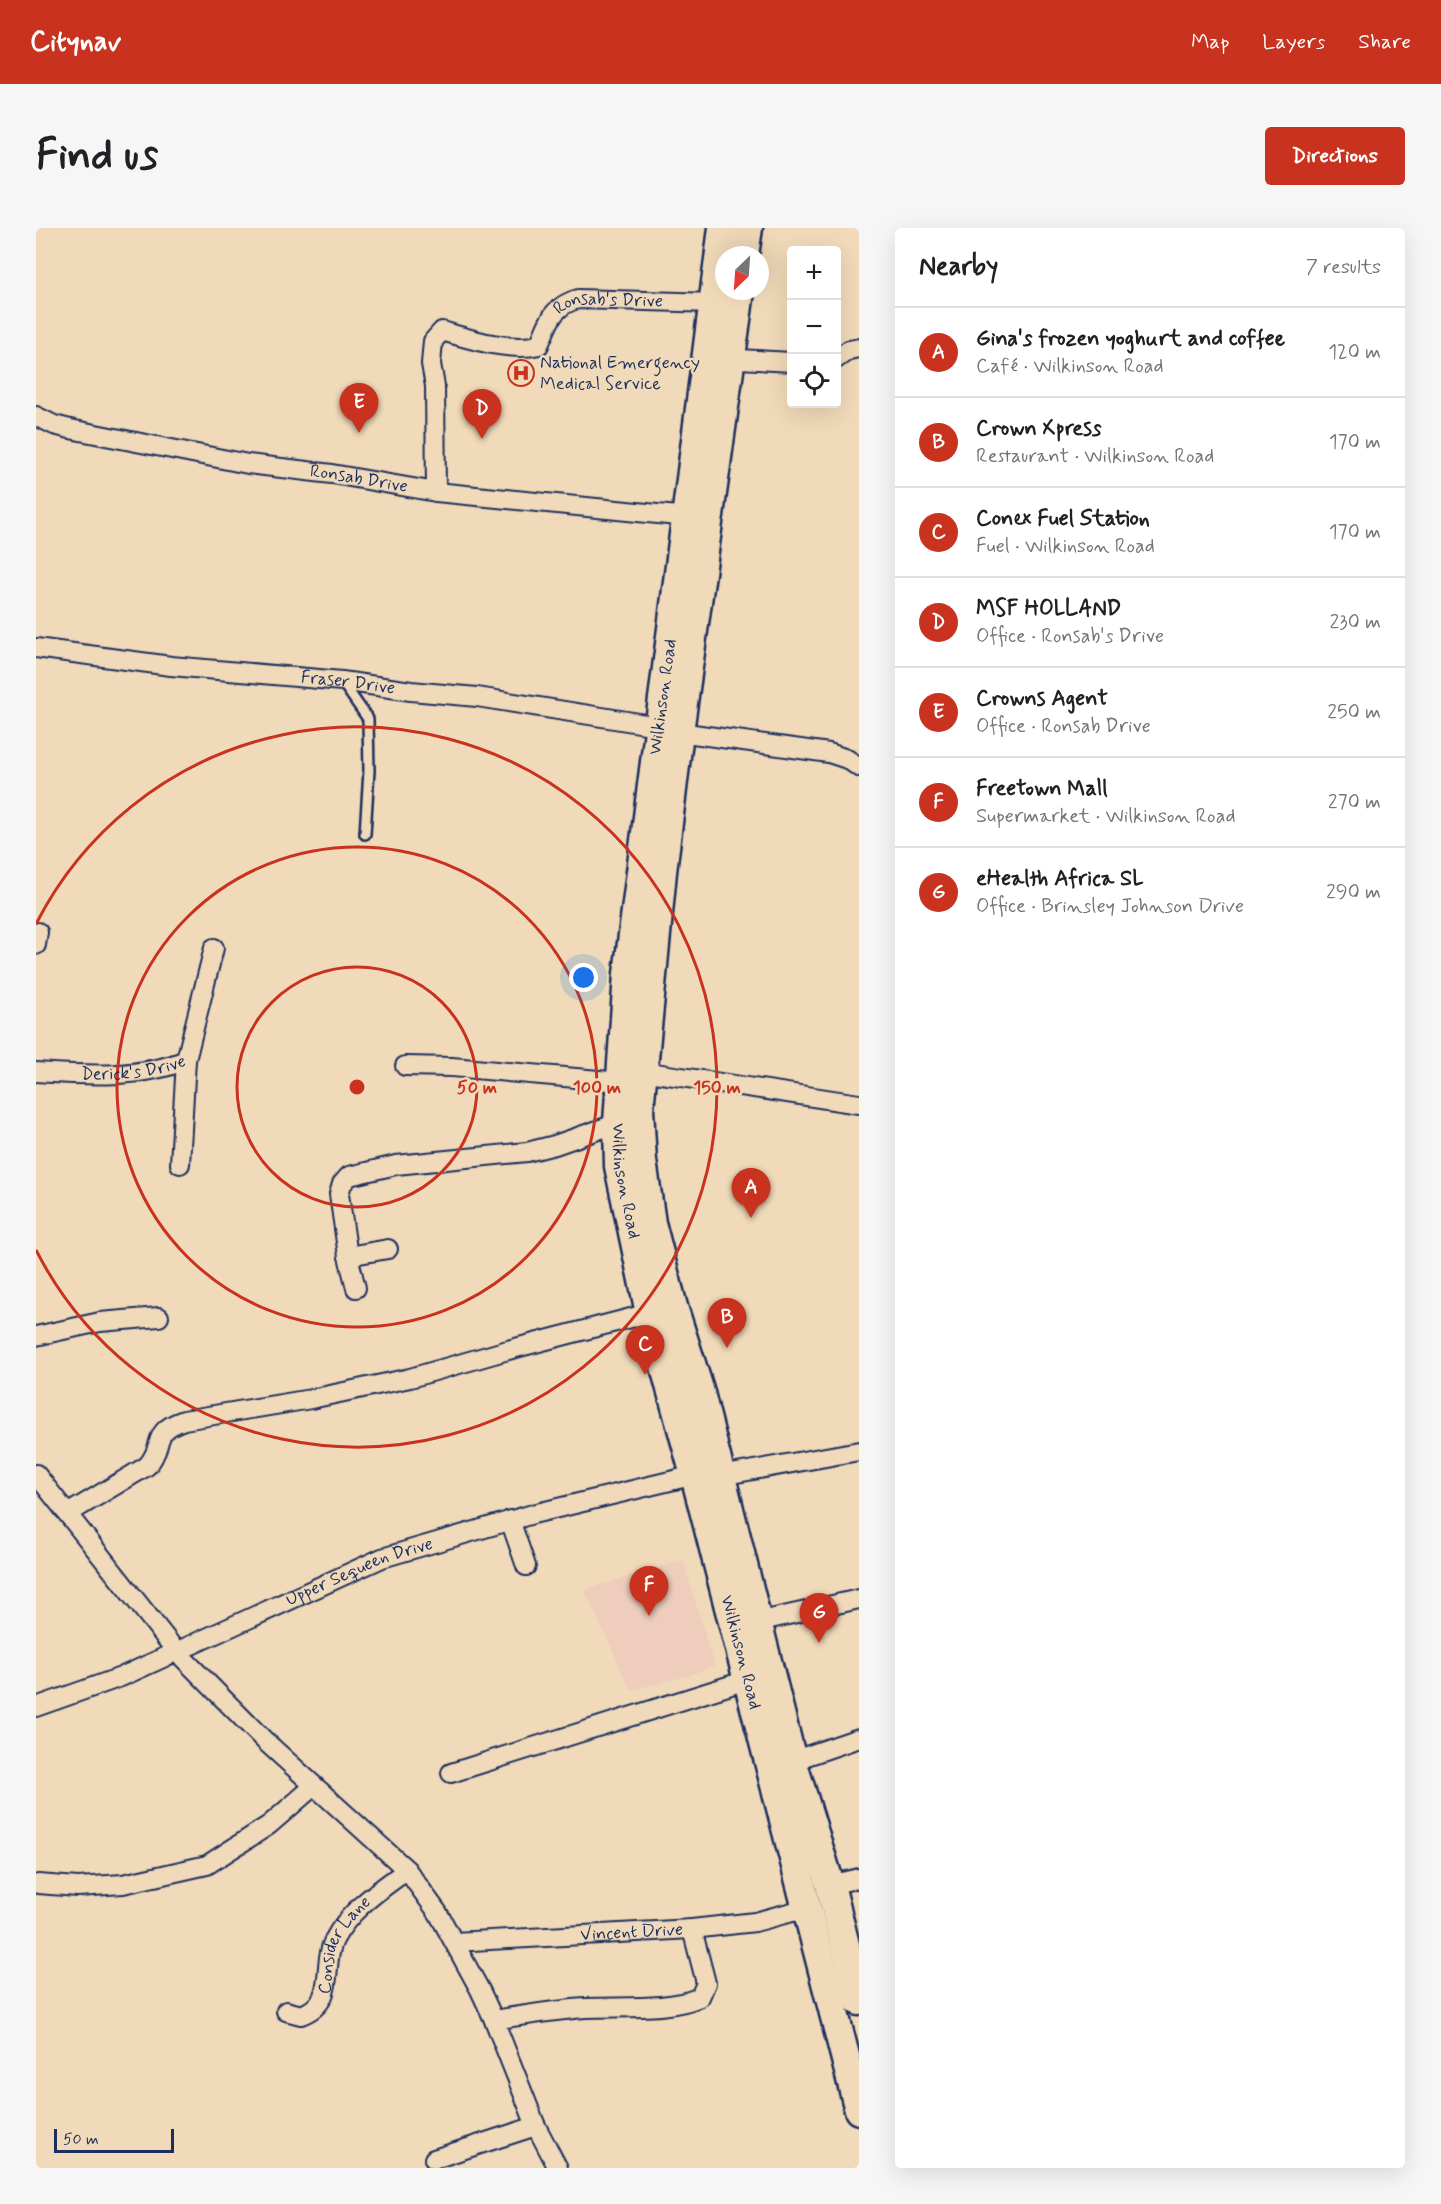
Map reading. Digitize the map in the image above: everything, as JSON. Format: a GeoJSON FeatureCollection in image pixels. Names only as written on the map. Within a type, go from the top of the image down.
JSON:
{"type":"FeatureCollection","features":[{"type":"Feature","properties":{"kind":"main road","name":"Wilkinson Road"},"geometry":{"type":"LineString","coordinates":[[723,228],[714,303],[719,358],[669,729],[628,974],[632,1077],[639,1110],[641,1151],[651,1223],[673,1307],[682,1381],[745,1607],[830,1885],[859,2001]]}},
{"type":"Feature","properties":{"kind":"main road"},"geometry":{"type":"LineString","coordinates":[[745,246],[748,228]]}},
{"type":"Feature","properties":{"kind":"main road","name":"Wilkinson Road"},"geometry":{"type":"LineString","coordinates":[[669,729],[688,517],[719,358],[737,300]]}},
{"type":"Feature","properties":{"kind":"main road","name":"Wilkinson Road"},"geometry":{"type":"LineString","coordinates":[[632,1077],[618,1123],[619,1166],[650,1313],[682,1381]]}},
{"type":"Feature","properties":{"kind":"main road","name":"Wilkinson Road"},"geometry":{"type":"LineString","coordinates":[[745,1607],[747,1680],[859,2110]]}},
{"type":"Feature","properties":{"kind":"street","name":"Ronsab's Drive"},"geometry":{"type":"LineString","coordinates":[[436,492],[435,386],[431,364],[433,341],[442,331],[514,347],[529,347],[539,345],[548,324],[560,306],[578,298],[714,303]]}},
{"type":"Feature","properties":{"kind":"street"},"geometry":{"type":"LineString","coordinates":[[841,356],[849,350],[859,348]]}},
{"type":"Feature","properties":{"kind":"street"},"geometry":{"type":"LineString","coordinates":[[719,358],[787,362]]}},
{"type":"Feature","properties":{"kind":"street","name":"Ronsab Drive"},"geometry":{"type":"LineString","coordinates":[[36,416],[70,429],[248,464],[332,474],[436,492],[688,517]]}},
{"type":"Feature","properties":{"kind":"street","name":"Fraser Drive"},"geometry":{"type":"LineString","coordinates":[[36,648],[171,666],[342,681],[411,691],[477,697],[829,753],[847,759],[859,767]]}},
{"type":"Feature","properties":{"kind":"street","name":"Derick's Drive"},"geometry":{"type":"LineString","coordinates":[[36,1074],[149,1071],[186,1060],[214,948]]}},
{"type":"Feature","properties":{"kind":"street"},"geometry":{"type":"LineString","coordinates":[[180,1164],[186,1060]]}},
{"type":"Feature","properties":{"kind":"street"},"geometry":{"type":"LineString","coordinates":[[405,1066],[632,1077],[859,1104]]}},
{"type":"Feature","properties":{"kind":"street"},"geometry":{"type":"LineString","coordinates":[[356,1288],[348,1256],[339,1194],[342,1184],[349,1176],[396,1165],[527,1152],[555,1145],[618,1123]]}},
{"type":"Feature","properties":{"kind":"street"},"geometry":{"type":"LineString","coordinates":[[348,1256],[388,1249]]}},
{"type":"Feature","properties":{"kind":"street"},"geometry":{"type":"LineString","coordinates":[[69,1513],[147,1466],[152,1460],[162,1431],[184,1420],[311,1399],[410,1378],[650,1313]]}},
{"type":"Feature","properties":{"kind":"street"},"geometry":{"type":"LineString","coordinates":[[36,1336],[100,1322],[159,1317]]}},
{"type":"Feature","properties":{"kind":"street","name":"Upper Sequeen Drive"},"geometry":{"type":"LineString","coordinates":[[36,1707],[121,1677],[382,1558],[510,1520],[707,1475],[859,1451]]}},
{"type":"Feature","properties":{"kind":"street"},"geometry":{"type":"LineString","coordinates":[[36,1474],[176,1651],[265,1741],[407,1870],[438,1913],[480,1990],[536,2126],[558,2168]]}},
{"type":"Feature","properties":{"kind":"street"},"geometry":{"type":"LineString","coordinates":[[510,1520],[526,1566]]}},
{"type":"Feature","properties":{"kind":"street"},"geometry":{"type":"LineString","coordinates":[[745,1607],[859,1599]]}},
{"type":"Feature","properties":{"kind":"street"},"geometry":{"type":"LineString","coordinates":[[451,1773],[747,1680]]}},
{"type":"Feature","properties":{"kind":"street"},"geometry":{"type":"LineString","coordinates":[[792,1761],[859,1738]]}},
{"type":"Feature","properties":{"kind":"street"},"geometry":{"type":"LineString","coordinates":[[37,1882],[78,1887],[123,1884],[207,1865],[269,1825],[314,1786]]}},
{"type":"Feature","properties":{"kind":"street","name":"Consider Lane"},"geometry":{"type":"LineString","coordinates":[[286,2011],[301,2015],[312,2010],[325,1990],[330,1953],[339,1932],[368,1899],[407,1870]]}},
{"type":"Feature","properties":{"kind":"street"},"geometry":{"type":"LineString","coordinates":[[830,1885],[859,1878]]}},
{"type":"Feature","properties":{"kind":"street","name":"Vincent Drive"},"geometry":{"type":"LineString","coordinates":[[454,1941],[692,1929],[754,1922],[807,1908]]}},
{"type":"Feature","properties":{"kind":"street"},"geometry":{"type":"LineString","coordinates":[[494,2020],[555,2010],[667,2004],[691,2001],[700,1997],[706,1983],[692,1929]]}},
{"type":"Feature","properties":{"kind":"street"},"geometry":{"type":"LineString","coordinates":[[434,2159],[536,2126]]}},
{"type":"Feature","properties":{"kind":"lane"},"geometry":{"type":"LineString","coordinates":[[342,681],[368,719],[369,771],[365,834]]}},
{"type":"Feature","properties":{"kind":"shaded area"},"geometry":{"type":"Polygon","coordinates":[[[683,1560],[714,1665],[687,1676],[631,1690],[584,1590],[683,1560]]]}},
{"type":"Feature","properties":{"kind":"place","name":"National Emergency Medical Service"},"geometry":{"type":"Point","coordinates":[521,373]}},
{"type":"Feature","properties":{"kind":"place","name":"Crowns Agent"},"geometry":{"type":"Point","coordinates":[359,433]}},
{"type":"Feature","properties":{"kind":"place","name":"MSF HOLLAND"},"geometry":{"type":"Point","coordinates":[482,439]}},
{"type":"Feature","properties":{"kind":"place","name":"Gina's frozen yoghurt and coffee"},"geometry":{"type":"Point","coordinates":[751,1218]}},
{"type":"Feature","properties":{"kind":"place","name":"Crown Xpress"},"geometry":{"type":"Point","coordinates":[727,1348]}},
{"type":"Feature","properties":{"kind":"place","name":"Conex Fuel Station"},"geometry":{"type":"Point","coordinates":[645,1375]}},
{"type":"Feature","properties":{"kind":"place","name":"Freetown Mall"},"geometry":{"type":"Point","coordinates":[649,1616]}},
{"type":"Feature","properties":{"kind":"place","name":"eHealth Africa SL"},"geometry":{"type":"Point","coordinates":[819,1643]}}]}
